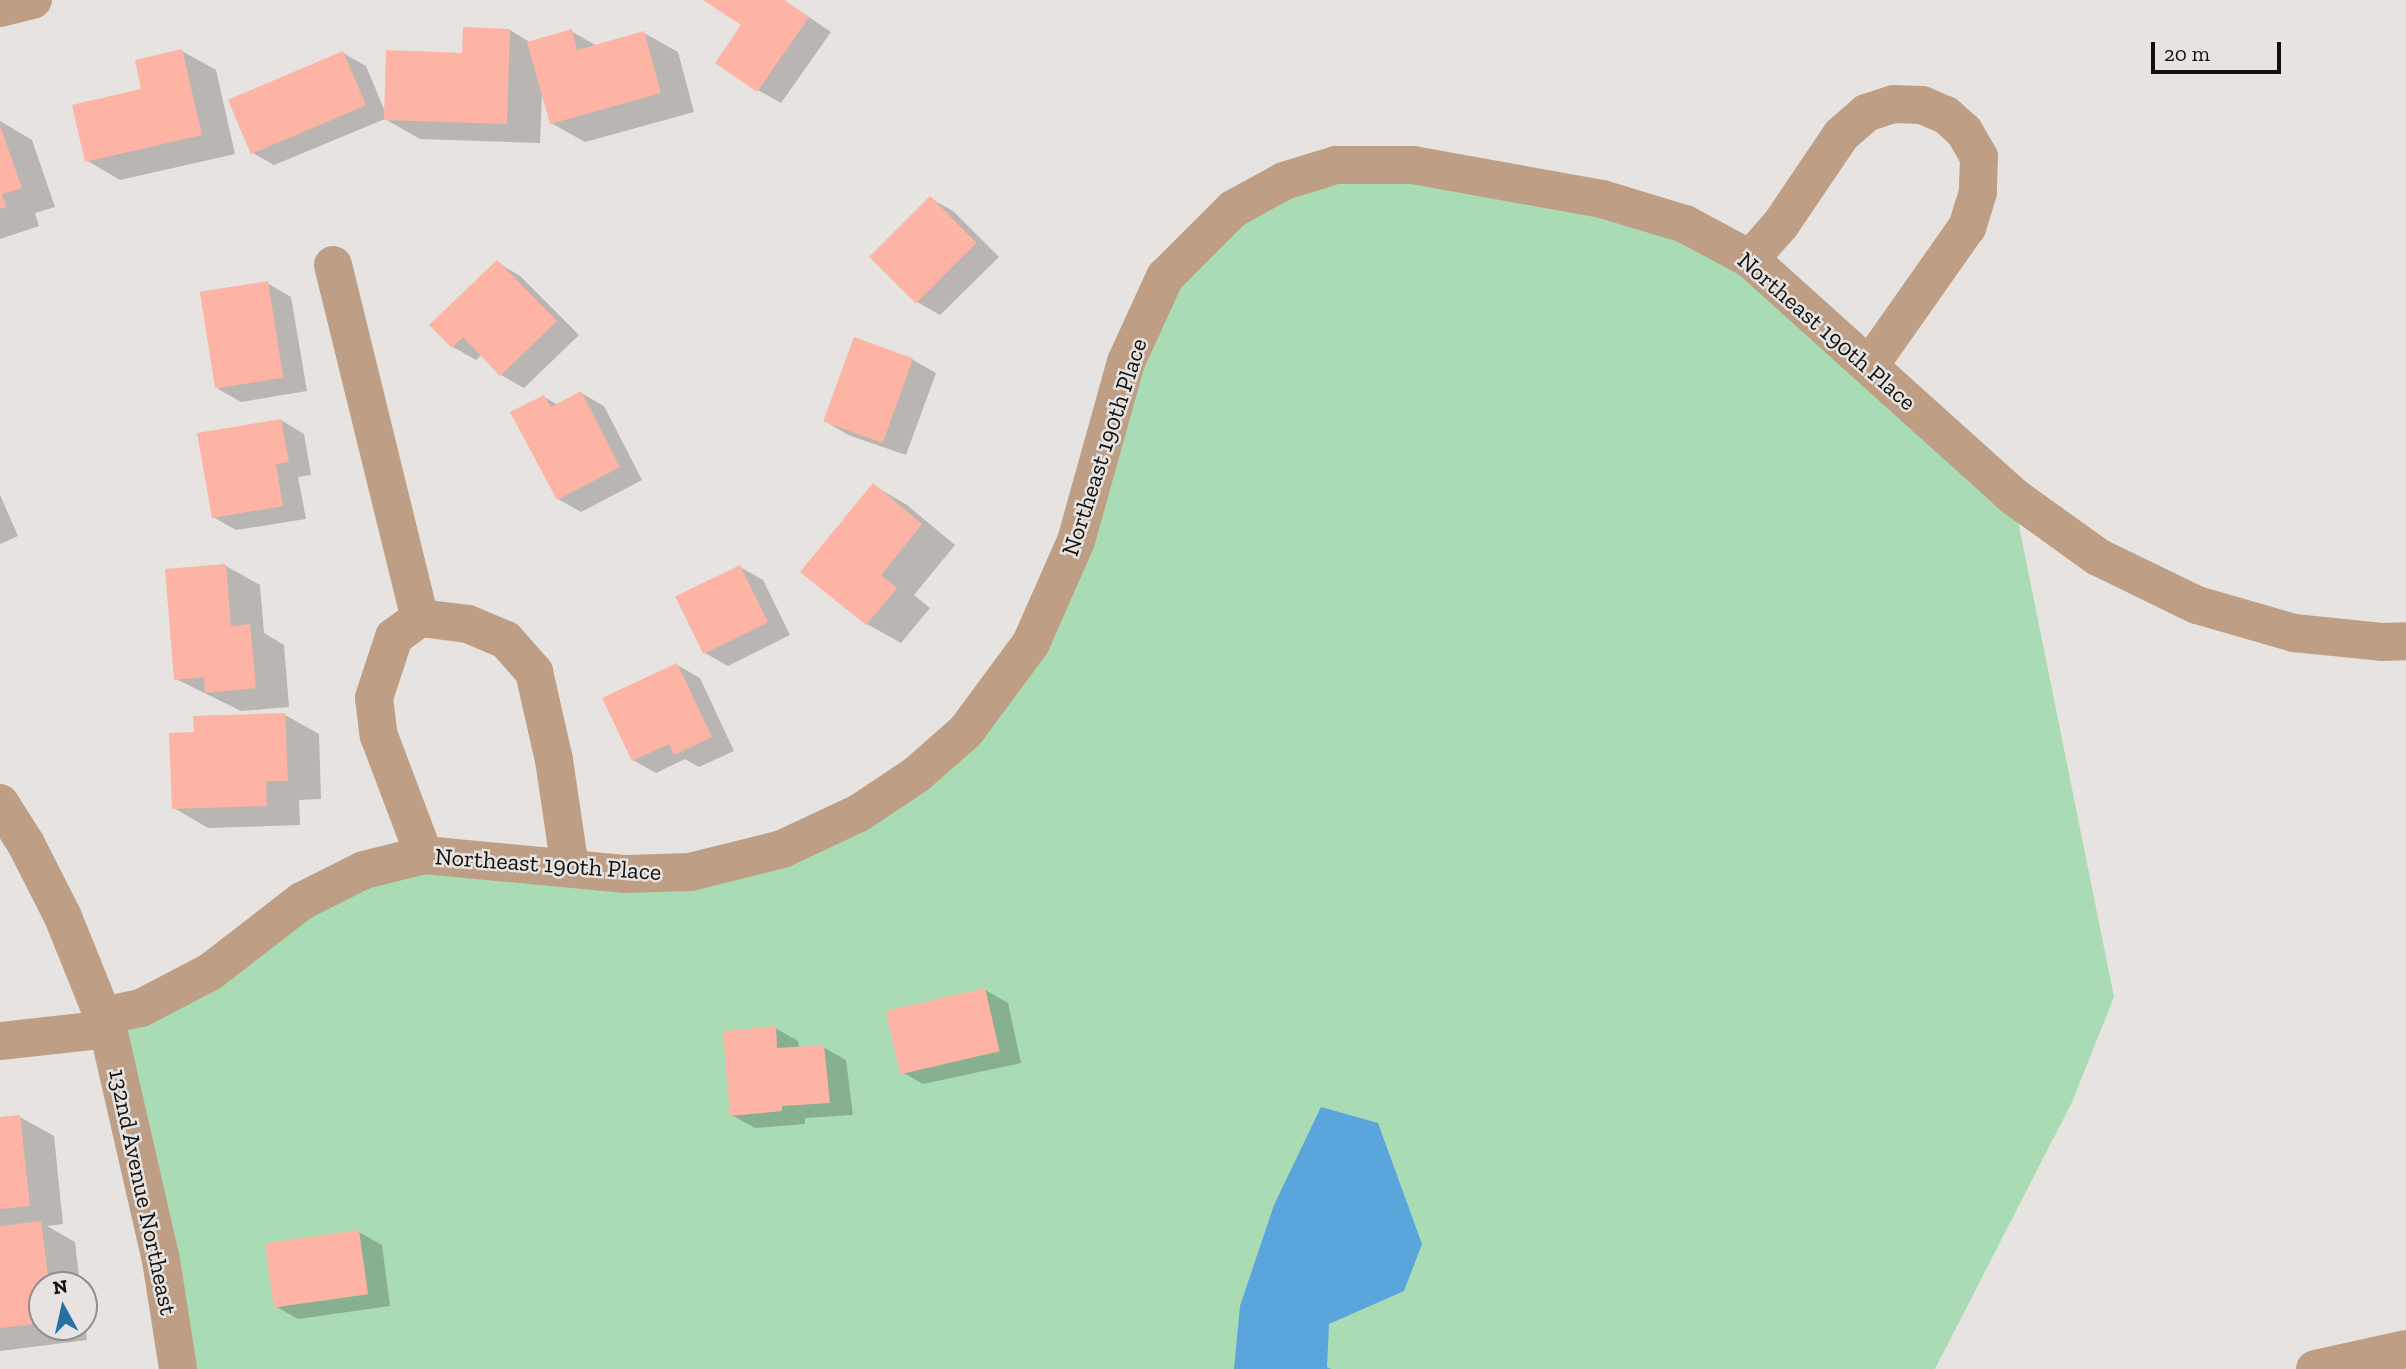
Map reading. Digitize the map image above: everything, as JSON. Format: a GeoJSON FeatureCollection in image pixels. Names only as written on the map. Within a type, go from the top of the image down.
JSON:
{"type":"FeatureCollection","features":[{"type":"Feature","properties":{"kind":"street"},"geometry":{"type":"LineString","coordinates":[[0,8],[33,0]]}},
{"type":"Feature","properties":{"kind":"street"},"geometry":{"type":"LineString","coordinates":[[1750,259],[1781,224],[1841,135],[1866,113],[1894,104],[1922,105],[1947,115],[1964,131],[1979,157],[1978,192],[1967,227],[1870,365]]}},
{"type":"Feature","properties":{"kind":"street","name":"Northeast 190th Place"},"geometry":{"type":"LineString","coordinates":[[0,1041],[105,1022],[141,1007],[210,972],[302,901],[364,870],[424,855],[626,874],[690,872],[782,849],[859,813],[916,775],[966,731],[1031,643],[1071,554],[1126,362],[1165,277],[1233,209],[1284,181],[1336,165],[1413,165],[1602,199],[1685,224],[1750,259],[2013,496],[2098,557],[2197,605],[2294,632],[2382,642],[2406,641]]}},
{"type":"Feature","properties":{"kind":"street"},"geometry":{"type":"LineString","coordinates":[[333,265],[420,618]]}},
{"type":"Feature","properties":{"kind":"street"},"geometry":{"type":"LineString","coordinates":[[424,855],[379,736],[374,698],[394,637],[420,618],[468,624],[506,640],[534,672],[554,760],[570,867]]}},
{"type":"Feature","properties":{"kind":"street","name":"132nd Avenue Northeast"},"geometry":{"type":"LineString","coordinates":[[0,803],[26,844],[63,917],[105,1022],[161,1260],[178,1369]]}},
{"type":"Feature","properties":{"kind":"street"},"geometry":{"type":"LineString","coordinates":[[2315,1369],[2406,1349]]}},
{"type":"Feature","properties":{"kind":"green space"},"geometry":{"type":"Polygon","coordinates":[[[1336,165],[1685,224],[2013,496],[2114,997],[2072,1102],[1935,1369],[178,1369],[108,1029],[364,870],[626,874],[859,813],[1031,643],[1126,362],[1233,209],[1336,165]]]}},
{"type":"Feature","properties":{"kind":"water"},"geometry":{"type":"Polygon","coordinates":[[[1321,1107],[1378,1123],[1422,1244],[1404,1291],[1329,1324],[1327,1367],[1331,1369],[1234,1369],[1240,1306],[1274,1205],[1321,1107]]]}},
{"type":"Feature","properties":{"kind":"building"},"geometry":{"type":"Polygon","coordinates":[[[703,0],[784,0],[809,17],[757,92],[715,63],[741,25],[703,0]]]}},
{"type":"Feature","properties":{"kind":"building"},"geometry":{"type":"Polygon","coordinates":[[[463,27],[510,29],[507,124],[384,120],[386,50],[462,53],[463,27]]]}},
{"type":"Feature","properties":{"kind":"building"},"geometry":{"type":"Polygon","coordinates":[[[572,29],[577,50],[644,31],[661,93],[550,124],[527,42],[572,29]]]}},
{"type":"Feature","properties":{"kind":"building"},"geometry":{"type":"Polygon","coordinates":[[[182,49],[202,135],[85,162],[72,105],[141,89],[135,60],[182,49]]]}},
{"type":"Feature","properties":{"kind":"building"},"geometry":{"type":"Polygon","coordinates":[[[343,51],[366,105],[251,154],[228,100],[343,51]]]}},
{"type":"Feature","properties":{"kind":"building"},"geometry":{"type":"Polygon","coordinates":[[[0,126],[22,188],[2,194],[6,207],[0,209],[0,126]]]}},
{"type":"Feature","properties":{"kind":"building"},"geometry":{"type":"Polygon","coordinates":[[[930,196],[977,243],[916,303],[869,257],[930,196]]]}},
{"type":"Feature","properties":{"kind":"building"},"geometry":{"type":"Polygon","coordinates":[[[497,260],[557,321],[500,376],[463,337],[452,348],[429,325],[497,260]]]}},
{"type":"Feature","properties":{"kind":"building"},"geometry":{"type":"Polygon","coordinates":[[[268,281],[283,378],[215,389],[200,292],[268,281]]]}},
{"type":"Feature","properties":{"kind":"building"},"geometry":{"type":"Polygon","coordinates":[[[854,337],[913,359],[882,443],[823,422],[854,337]]]}},
{"type":"Feature","properties":{"kind":"building"},"geometry":{"type":"Polygon","coordinates":[[[581,391],[620,467],[557,500],[510,412],[544,395],[551,407],[581,391]]]}},
{"type":"Feature","properties":{"kind":"building"},"geometry":{"type":"Polygon","coordinates":[[[281,419],[289,462],[276,464],[283,506],[212,518],[197,433],[281,419]]]}},
{"type":"Feature","properties":{"kind":"building"},"geometry":{"type":"Polygon","coordinates":[[[873,483],[922,524],[881,575],[897,588],[866,625],[800,572],[873,483]]]}},
{"type":"Feature","properties":{"kind":"building"},"geometry":{"type":"Polygon","coordinates":[[[226,564],[231,626],[250,624],[256,688],[205,693],[204,677],[174,680],[165,569],[226,564]]]}},
{"type":"Feature","properties":{"kind":"building"},"geometry":{"type":"Polygon","coordinates":[[[740,565],[768,623],[703,654],[675,597],[740,565]]]}},
{"type":"Feature","properties":{"kind":"building"},"geometry":{"type":"Polygon","coordinates":[[[677,663],[712,737],[674,755],[669,744],[632,761],[602,698],[677,663]]]}},
{"type":"Feature","properties":{"kind":"building"},"geometry":{"type":"Polygon","coordinates":[[[285,713],[288,781],[266,781],[267,806],[172,809],[169,733],[194,732],[193,716],[285,713]]]}},
{"type":"Feature","properties":{"kind":"building"},"geometry":{"type":"Polygon","coordinates":[[[985,988],[1000,1051],[900,1074],[886,1011],[985,988]]]}},
{"type":"Feature","properties":{"kind":"building"},"geometry":{"type":"Polygon","coordinates":[[[776,1026],[777,1048],[824,1045],[830,1103],[782,1106],[782,1111],[730,1116],[723,1031],[776,1026]]]}},
{"type":"Feature","properties":{"kind":"building"},"geometry":{"type":"Polygon","coordinates":[[[20,1115],[30,1206],[0,1209],[0,1117],[20,1115]]]}},
{"type":"Feature","properties":{"kind":"building"},"geometry":{"type":"Polygon","coordinates":[[[41,1221],[47,1271],[28,1271],[28,1325],[0,1328],[0,1226],[41,1221]]]}},
{"type":"Feature","properties":{"kind":"building"},"geometry":{"type":"Polygon","coordinates":[[[359,1230],[368,1294],[274,1308],[265,1243],[359,1230]]]}}]}
